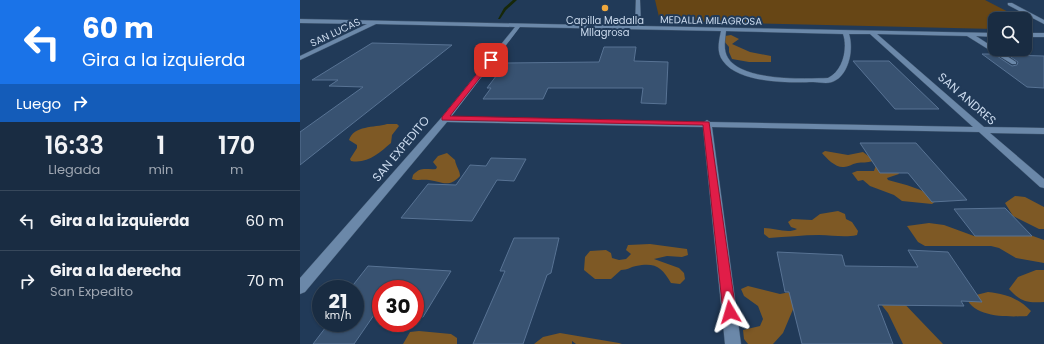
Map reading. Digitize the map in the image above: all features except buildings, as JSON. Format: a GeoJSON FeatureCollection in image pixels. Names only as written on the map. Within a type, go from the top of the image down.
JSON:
{"type":"FeatureCollection","features":[{"type":"Feature","properties":{"kind":"street"},"geometry":{"type":"LineString","coordinates":[[638,0],[638,27]]}},
{"type":"Feature","properties":{"kind":"street"},"geometry":{"type":"LineString","coordinates":[[1010,4],[1044,22]]}},
{"type":"Feature","properties":{"kind":"street","name":"MEDALLA MILAGROSA"},"geometry":{"type":"LineString","coordinates":[[300,21],[519,24],[988,35]]}},
{"type":"Feature","properties":{"kind":"street","name":"SAN LUCAS"},"geometry":{"type":"LineString","coordinates":[[300,58],[378,22]]}},
{"type":"Feature","properties":{"kind":"street","name":"SAN EXPEDITO"},"geometry":{"type":"LineString","coordinates":[[300,288],[445,118],[519,24]]}},
{"type":"Feature","properties":{"kind":"street"},"geometry":{"type":"LineString","coordinates":[[724,29],[721,51],[727,63],[742,72],[763,78],[793,81],[830,80],[842,71],[849,47],[849,40],[845,32]]}},
{"type":"Feature","properties":{"kind":"street","name":"SAN ANDRES"},"geometry":{"type":"LineString","coordinates":[[872,33],[1044,185]]}},
{"type":"Feature","properties":{"kind":"street"},"geometry":{"type":"LineString","coordinates":[[968,34],[1014,63]]}},
{"type":"Feature","properties":{"kind":"street"},"geometry":{"type":"LineString","coordinates":[[1032,35],[1044,35]]}},
{"type":"Feature","properties":{"kind":"street"},"geometry":{"type":"LineString","coordinates":[[445,118],[1044,131]]}},
{"type":"Feature","properties":{"kind":"street"},"geometry":{"type":"LineString","coordinates":[[707,123],[733,344]]}},
{"type":"Feature","properties":{"kind":"shaded area"},"geometry":{"type":"Polygon","coordinates":[[[655,0],[985,0],[1008,12],[988,12],[988,29],[660,21],[655,0]]]}},
{"type":"Feature","properties":{"kind":"shaded area"},"geometry":{"type":"Polygon","coordinates":[[[731,35],[739,39],[732,44],[750,52],[771,56],[771,62],[749,62],[732,59],[729,52],[729,47],[724,41],[725,36],[731,35]]]}},
{"type":"Feature","properties":{"kind":"shaded area"},"geometry":{"type":"Polygon","coordinates":[[[387,124],[397,124],[399,126],[392,135],[391,143],[373,157],[363,161],[351,161],[350,159],[357,148],[357,145],[349,140],[352,135],[360,129],[387,124]]]}},
{"type":"Feature","properties":{"kind":"shaded area"},"geometry":{"type":"Polygon","coordinates":[[[825,151],[848,155],[863,152],[873,161],[841,167],[835,165],[826,158],[822,153],[825,151]]]}},
{"type":"Feature","properties":{"kind":"shaded area"},"geometry":{"type":"Polygon","coordinates":[[[447,153],[455,160],[459,172],[460,176],[456,180],[446,183],[412,179],[413,175],[419,170],[436,169],[437,167],[433,162],[438,156],[447,153]]]}},
{"type":"Feature","properties":{"kind":"shaded area"},"geometry":{"type":"Polygon","coordinates":[[[876,165],[895,166],[899,174],[887,178],[888,180],[920,190],[937,200],[932,204],[902,201],[894,195],[870,186],[863,180],[858,181],[852,173],[857,171],[874,171],[876,165]]]}},
{"type":"Feature","properties":{"kind":"shaded area"},"geometry":{"type":"Polygon","coordinates":[[[1015,196],[1025,197],[1044,207],[1044,229],[1039,229],[1013,216],[1005,203],[1015,196]]]}},
{"type":"Feature","properties":{"kind":"shaded area"},"geometry":{"type":"Polygon","coordinates":[[[838,211],[845,214],[846,219],[852,222],[858,231],[857,235],[813,235],[769,238],[764,234],[764,228],[786,231],[797,229],[791,227],[788,222],[792,219],[812,220],[820,214],[838,211]]]}},
{"type":"Feature","properties":{"kind":"shaded area"},"geometry":{"type":"Polygon","coordinates":[[[929,223],[944,225],[974,236],[1030,235],[1044,240],[1044,263],[1016,258],[999,248],[991,246],[925,246],[918,242],[907,226],[929,223]]]}},
{"type":"Feature","properties":{"kind":"shaded area"},"geometry":{"type":"Polygon","coordinates":[[[650,244],[687,249],[688,255],[682,257],[667,256],[654,259],[679,268],[684,273],[685,279],[680,284],[671,283],[661,270],[653,265],[634,266],[621,270],[611,279],[595,279],[584,270],[585,257],[590,251],[606,250],[611,253],[612,258],[619,260],[626,259],[631,254],[626,250],[628,245],[650,244]]]}},
{"type":"Feature","properties":{"kind":"shaded area"},"geometry":{"type":"Polygon","coordinates":[[[1036,270],[1044,270],[1044,302],[1025,301],[1017,297],[1009,289],[1018,277],[1036,270]]]}},
{"type":"Feature","properties":{"kind":"shaded area"},"geometry":{"type":"Polygon","coordinates":[[[748,286],[780,294],[795,291],[897,296],[943,344],[903,344],[888,313],[880,303],[794,307],[783,333],[773,344],[748,344],[744,339],[743,330],[760,326],[763,319],[758,306],[744,296],[741,289],[748,286]]]}},
{"type":"Feature","properties":{"kind":"shaded area"},"geometry":{"type":"Polygon","coordinates":[[[988,292],[1011,297],[1031,311],[1027,316],[1001,316],[982,312],[969,303],[966,295],[976,295],[988,292]]]}},
{"type":"Feature","properties":{"kind":"shaded area"},"geometry":{"type":"Polygon","coordinates":[[[424,331],[451,334],[457,338],[457,344],[403,344],[410,332],[424,331]]]}},
{"type":"Feature","properties":{"kind":"shaded area"},"geometry":{"type":"Polygon","coordinates":[[[560,333],[622,344],[576,344],[572,341],[572,344],[534,344],[543,337],[560,333]]]}},
{"type":"Feature","properties":{"kind":"waterway"},"geometry":{"type":"LineString","coordinates":[[499,18],[505,9],[515,0]]}},
{"type":"Feature","properties":{"kind":"place","name":"Capilla Medalla MIlagrosa"},"geometry":{"type":"Point","coordinates":[605,8]}},
{"type":"Feature","properties":{"kind":"route"},"geometry":{"type":"LineString","coordinates":[[491,60],[445,118],[707,123],[730,312]]}}]}
